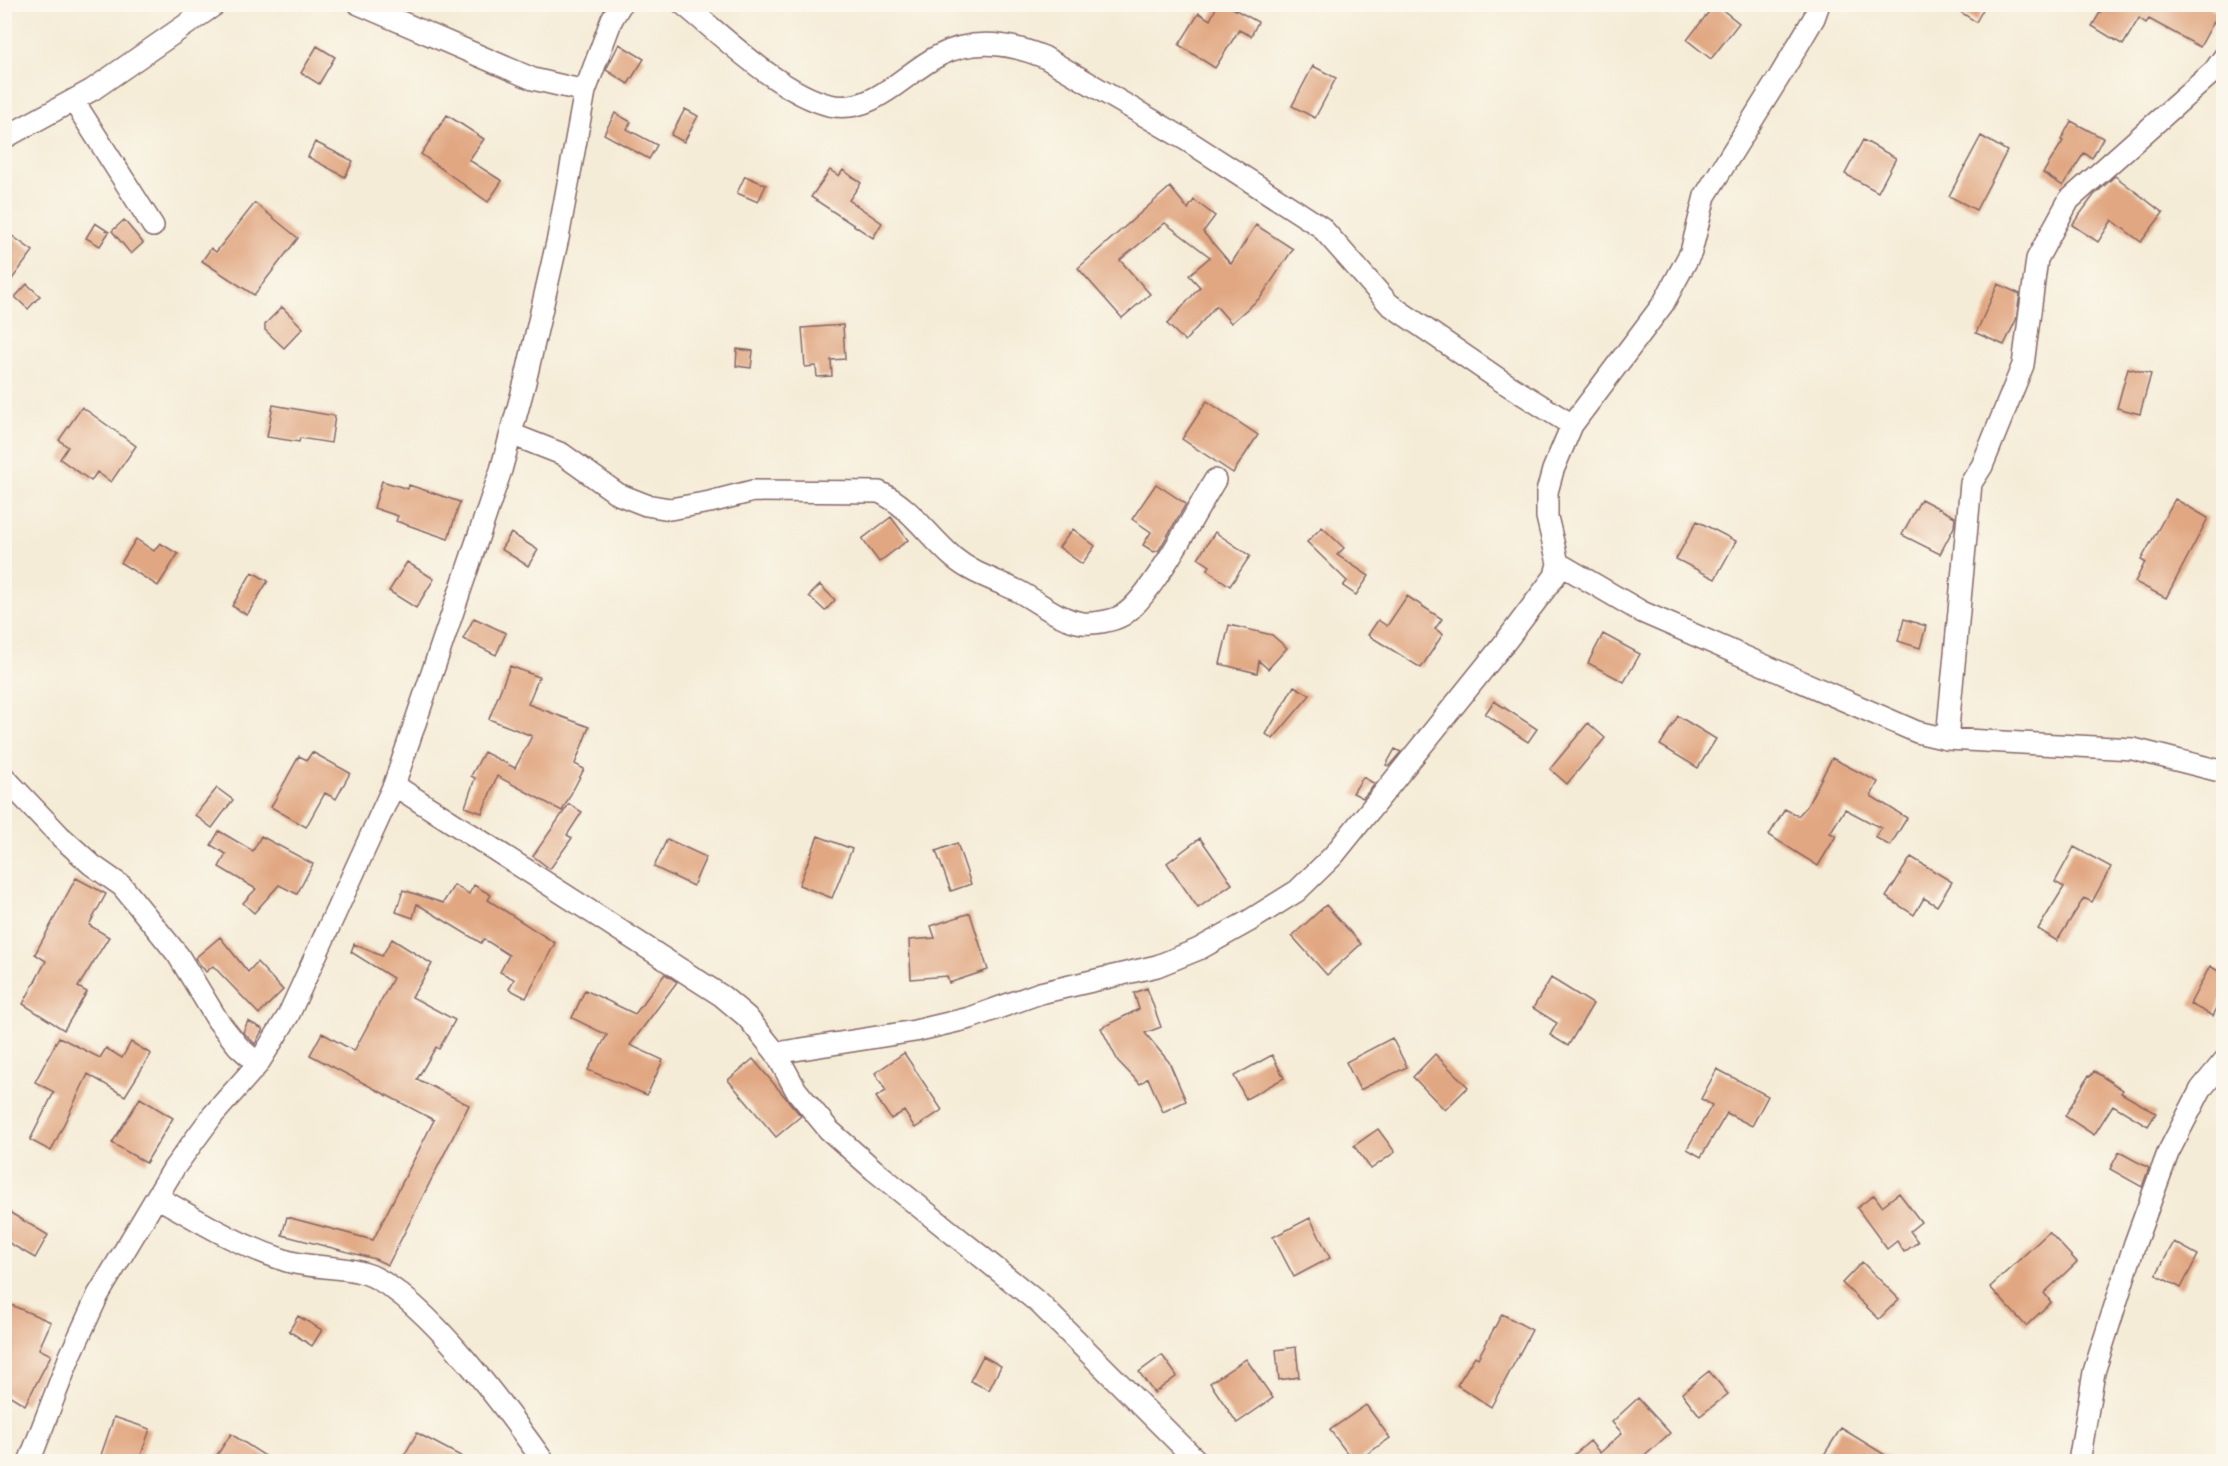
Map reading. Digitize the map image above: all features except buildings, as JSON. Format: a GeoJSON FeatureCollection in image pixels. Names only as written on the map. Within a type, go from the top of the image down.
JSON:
{"type":"FeatureCollection","features":[{"type":"Feature","properties":{"kind":"street"},"geometry":{"type":"LineString","coordinates":[[4,138],[74,100],[216,4]]}},
{"type":"Feature","properties":{"kind":"street"},"geometry":{"type":"LineString","coordinates":[[359,4],[533,79],[585,91]]}},
{"type":"Feature","properties":{"kind":"street"},"geometry":{"type":"LineString","coordinates":[[29,1461],[70,1356],[98,1295],[157,1197],[200,1132],[258,1064],[288,1016],[394,785],[511,434],[558,238],[585,91],[612,19],[621,4]]}},
{"type":"Feature","properties":{"kind":"street"},"geometry":{"type":"LineString","coordinates":[[683,4],[795,93],[829,105],[850,107],[867,102],[886,92],[938,56],[966,45],[998,44],[1023,48],[1044,57],[1188,141],[1321,227],[1335,240],[1389,304],[1500,380],[1572,425]]}},
{"type":"Feature","properties":{"kind":"street"},"geometry":{"type":"LineString","coordinates":[[776,1053],[915,1030],[970,1018],[1040,993],[1157,966],[1199,949],[1288,897],[1333,856],[1555,576],[1558,563],[1547,517],[1547,492],[1553,470],[1572,425],[1663,304],[1691,252],[1705,196],[1814,18],[1819,4]]}},
{"type":"Feature","properties":{"kind":"street"},"geometry":{"type":"LineString","coordinates":[[1947,739],[1971,483],[1982,466],[2023,365],[2037,259],[2069,200],[2214,71],[2223,57]]}},
{"type":"Feature","properties":{"kind":"street"},"geometry":{"type":"LineString","coordinates":[[74,100],[153,226]]}},
{"type":"Feature","properties":{"kind":"street"},"geometry":{"type":"LineString","coordinates":[[511,434],[562,454],[618,494],[646,505],[670,509],[753,491],[879,492],[894,498],[943,548],[973,572],[1018,591],[1063,617],[1083,623],[1123,615],[1142,598],[1215,480]]}},
{"type":"Feature","properties":{"kind":"street"},"geometry":{"type":"LineString","coordinates":[[1558,563],[1642,612],[1769,670],[1917,732],[1947,739],[2133,749],[2223,772]]}},
{"type":"Feature","properties":{"kind":"street"},"geometry":{"type":"LineString","coordinates":[[4,777],[60,836],[92,865],[122,886],[178,955],[218,1021],[238,1046],[258,1064]]}},
{"type":"Feature","properties":{"kind":"street"},"geometry":{"type":"LineString","coordinates":[[394,785],[577,905],[636,937],[722,996],[747,1017],[776,1053],[796,1090],[829,1130],[874,1170],[1041,1304],[1198,1461]]}},
{"type":"Feature","properties":{"kind":"street"},"geometry":{"type":"LineString","coordinates":[[238,1046],[239,1086]]}},
{"type":"Feature","properties":{"kind":"street"},"geometry":{"type":"LineString","coordinates":[[2079,1461],[2094,1372],[2139,1232],[2168,1153],[2201,1089],[2223,1060]]}},
{"type":"Feature","properties":{"kind":"street"},"geometry":{"type":"LineString","coordinates":[[157,1197],[229,1240],[289,1261],[369,1275],[385,1284],[427,1319],[501,1403],[544,1461]]}}]}
